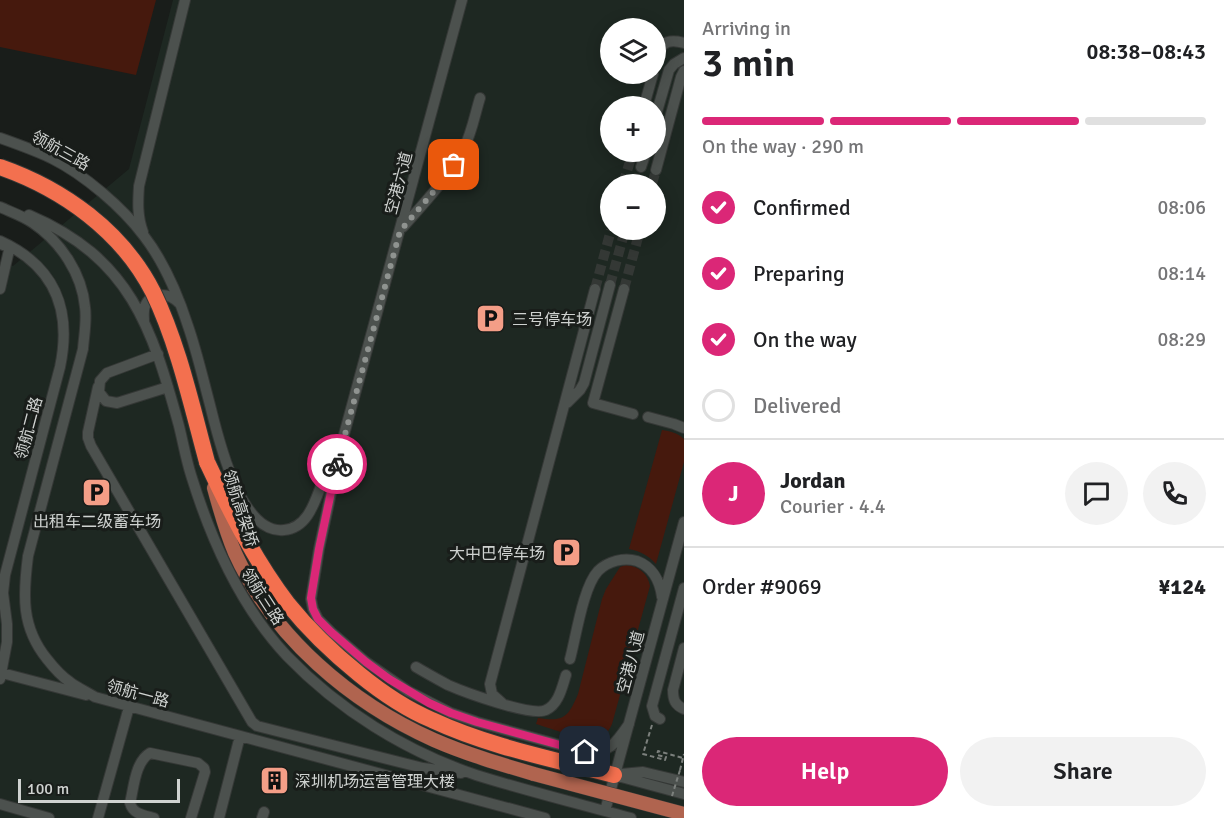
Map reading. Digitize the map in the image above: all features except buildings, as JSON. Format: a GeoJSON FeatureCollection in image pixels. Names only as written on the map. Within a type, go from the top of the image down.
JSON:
{"type":"FeatureCollection","features":[{"type":"Feature","properties":{"kind":"highway","name":"领航高架桥"},"geometry":{"type":"LineString","coordinates":[[0,167],[41,184],[82,209],[115,239],[136,265],[152,290],[166,322],[207,462]]}},
{"type":"Feature","properties":{"kind":"highway"},"geometry":{"type":"LineString","coordinates":[[207,462],[257,558],[288,604],[306,625],[347,664],[385,694],[431,720],[464,734],[614,775]]}},
{"type":"Feature","properties":{"kind":"main road","name":"领航高架桥"},"geometry":{"type":"LineString","coordinates":[[207,462],[225,528],[257,593],[286,631],[331,675],[355,694],[409,728],[461,751],[534,774],[684,814]]}},
{"type":"Feature","properties":{"kind":"street"},"geometry":{"type":"LineString","coordinates":[[145,237],[140,223],[139,186],[185,0]]}},
{"type":"Feature","properties":{"kind":"street","name":"空港六道"},"geometry":{"type":"LineString","coordinates":[[462,0],[342,442],[319,549],[311,598],[313,609],[318,619],[366,662],[408,691],[451,713],[595,753],[611,746],[629,724]]}},
{"type":"Feature","properties":{"kind":"street"},"geometry":{"type":"LineString","coordinates":[[666,42],[684,43]]}},
{"type":"Feature","properties":{"kind":"street"},"geometry":{"type":"LineString","coordinates":[[661,96],[669,70],[684,58]]}},
{"type":"Feature","properties":{"kind":"street"},"geometry":{"type":"LineString","coordinates":[[656,170],[684,71]]}},
{"type":"Feature","properties":{"kind":"street"},"geometry":{"type":"LineString","coordinates":[[400,231],[442,182],[460,155],[469,135],[480,98]]}},
{"type":"Feature","properties":{"kind":"street","name":"领航三路"},"geometry":{"type":"LineString","coordinates":[[0,138],[25,146],[75,173],[96,188],[145,237],[181,305],[231,476],[250,511],[259,521],[272,529],[285,530],[305,519],[312,510],[342,442]]}},
{"type":"Feature","properties":{"kind":"street"},"geometry":{"type":"LineString","coordinates":[[641,167],[643,162]]}},
{"type":"Feature","properties":{"kind":"street","name":"领航三路"},"geometry":{"type":"LineString","coordinates":[[0,206],[42,220],[82,244],[97,256],[117,278],[133,301],[158,354],[201,508],[227,568],[268,634],[309,678],[355,716],[401,742],[476,775],[631,818]]}},
{"type":"Feature","properties":{"kind":"street","name":"领航一路"},"geometry":{"type":"LineString","coordinates":[[0,206],[34,224],[62,251],[74,269],[85,307],[83,349],[28,556],[24,586],[29,627],[35,642],[56,671],[95,697],[545,818]]}},
{"type":"Feature","properties":{"kind":"street"},"geometry":{"type":"LineString","coordinates":[[0,289],[3,244]]}},
{"type":"Feature","properties":{"kind":"street","name":"领航二路"},"geometry":{"type":"LineString","coordinates":[[1,676],[7,642],[3,593],[5,575],[60,367],[65,331],[58,298],[44,273],[19,251],[3,244]]}},
{"type":"Feature","properties":{"kind":"street"},"geometry":{"type":"LineString","coordinates":[[564,409],[584,383],[610,285]]}},
{"type":"Feature","properties":{"kind":"street"},"geometry":{"type":"LineString","coordinates":[[624,289],[593,403],[633,414]]}},
{"type":"Feature","properties":{"kind":"street"},"geometry":{"type":"LineString","coordinates":[[502,703],[492,694],[489,687],[596,290]]}},
{"type":"Feature","properties":{"kind":"street"},"geometry":{"type":"LineString","coordinates":[[144,321],[145,306],[148,300],[154,297],[170,295],[181,305]]}},
{"type":"Feature","properties":{"kind":"street"},"geometry":{"type":"LineString","coordinates":[[158,354],[102,376],[88,438],[252,722],[257,726],[423,768],[476,775]]}},
{"type":"Feature","properties":{"kind":"street"},"geometry":{"type":"LineString","coordinates":[[98,387],[102,397],[111,403]]}},
{"type":"Feature","properties":{"kind":"street"},"geometry":{"type":"LineString","coordinates":[[92,413],[97,408],[111,403],[168,387]]}},
{"type":"Feature","properties":{"kind":"street"},"geometry":{"type":"LineString","coordinates":[[648,417],[684,428]]}},
{"type":"Feature","properties":{"kind":"street"},"geometry":{"type":"LineString","coordinates":[[185,451],[219,439]]}},
{"type":"Feature","properties":{"kind":"street"},"geometry":{"type":"LineString","coordinates":[[188,465],[223,453]]}},
{"type":"Feature","properties":{"kind":"street","name":"空港八道"},"geometry":{"type":"LineString","coordinates":[[605,811],[684,522]]}},
{"type":"Feature","properties":{"kind":"street"},"geometry":{"type":"LineString","coordinates":[[570,659],[587,594],[594,577],[603,567],[622,560],[642,563],[656,577],[662,601]]}},
{"type":"Feature","properties":{"kind":"street"},"geometry":{"type":"LineString","coordinates":[[684,587],[684,594]]}},
{"type":"Feature","properties":{"kind":"street"},"geometry":{"type":"LineString","coordinates":[[657,718],[652,706],[684,587]]}},
{"type":"Feature","properties":{"kind":"street"},"geometry":{"type":"LineString","coordinates":[[684,648],[673,697],[675,703],[684,709]]}},
{"type":"Feature","properties":{"kind":"street"},"geometry":{"type":"LineString","coordinates":[[416,667],[448,685],[537,712],[545,711],[553,705],[560,696],[566,675]]}},
{"type":"Feature","properties":{"kind":"street"},"geometry":{"type":"LineString","coordinates":[[1,676],[95,697]]}},
{"type":"Feature","properties":{"kind":"street"},"geometry":{"type":"LineString","coordinates":[[98,818],[129,707]]}},
{"type":"Feature","properties":{"kind":"street"},"geometry":{"type":"LineString","coordinates":[[219,818],[240,736]]}},
{"type":"Feature","properties":{"kind":"street"},"geometry":{"type":"LineString","coordinates":[[154,818],[138,814],[131,808],[130,803],[139,766],[145,756],[150,753],[198,763],[204,768],[205,772],[191,818]]}},
{"type":"Feature","properties":{"kind":"street"},"geometry":{"type":"LineString","coordinates":[[614,775],[644,772],[684,782]]}},
{"type":"Feature","properties":{"kind":"street"},"geometry":{"type":"LineString","coordinates":[[614,775],[684,794]]}},
{"type":"Feature","properties":{"kind":"street"},"geometry":{"type":"LineString","coordinates":[[0,804],[50,818]]}},
{"type":"Feature","properties":{"kind":"path"},"geometry":{"type":"LineString","coordinates":[[657,718],[643,754],[665,760],[666,757],[657,755],[658,751],[683,757],[672,796]]}},
{"type":"Feature","properties":{"kind":"shaded area"},"geometry":{"type":"Polygon","coordinates":[[[0,0],[156,0],[136,75],[0,47],[0,0]]]}},
{"type":"Feature","properties":{"kind":"shaded area"},"geometry":{"type":"Polygon","coordinates":[[[173,0],[684,0],[684,818],[0,818],[0,262],[13,266],[129,169],[173,0]]]}},
{"type":"Feature","properties":{"kind":"shaded area"},"geometry":{"type":"Polygon","coordinates":[[[662,430],[679,435],[684,439],[684,462],[656,564],[644,554],[629,549],[662,430]]]}},
{"type":"Feature","properties":{"kind":"shaded area"},"geometry":{"type":"Polygon","coordinates":[[[626,565],[642,571],[650,586],[610,728],[603,735],[588,737],[536,724],[538,718],[559,718],[568,713],[571,708],[578,694],[602,599],[620,567],[626,565]]]}},
{"type":"Feature","properties":{"kind":"tunnel"},"geometry":{"type":"LineString","coordinates":[[626,174],[630,162]]}},
{"type":"Feature","properties":{"kind":"tunnel"},"geometry":{"type":"LineString","coordinates":[[639,174],[641,167]]}},
{"type":"Feature","properties":{"kind":"tunnel"},"geometry":{"type":"LineString","coordinates":[[655,174],[656,170]]}},
{"type":"Feature","properties":{"kind":"tunnel"},"geometry":{"type":"LineString","coordinates":[[595,289],[608,240]]}},
{"type":"Feature","properties":{"kind":"tunnel"},"geometry":{"type":"LineString","coordinates":[[610,285],[622,240]]}},
{"type":"Feature","properties":{"kind":"tunnel"},"geometry":{"type":"LineString","coordinates":[[624,289],[637,240]]}},
{"type":"Feature","properties":{"kind":"way so far"},"geometry":{"type":"LineString","coordinates":[[337,464],[400,231],[454,165]]}},
{"type":"Feature","properties":{"kind":"place","name":"三号停车场"},"geometry":{"type":"Point","coordinates":[491,319]}},
{"type":"Feature","properties":{"kind":"place","name":"出租车二级蓄车场"},"geometry":{"type":"Point","coordinates":[97,493]}},
{"type":"Feature","properties":{"kind":"place","name":"大中巴停车场"},"geometry":{"type":"Point","coordinates":[566,553]}},
{"type":"Feature","properties":{"kind":"place","name":"深圳机场运营管理大楼"},"geometry":{"type":"Point","coordinates":[274,781]}},
{"type":"Feature","properties":{"kind":"route"},"geometry":{"type":"LineString","coordinates":[[337,464],[311,598],[318,619],[366,662],[429,703],[477,722],[585,752]]}}]}
